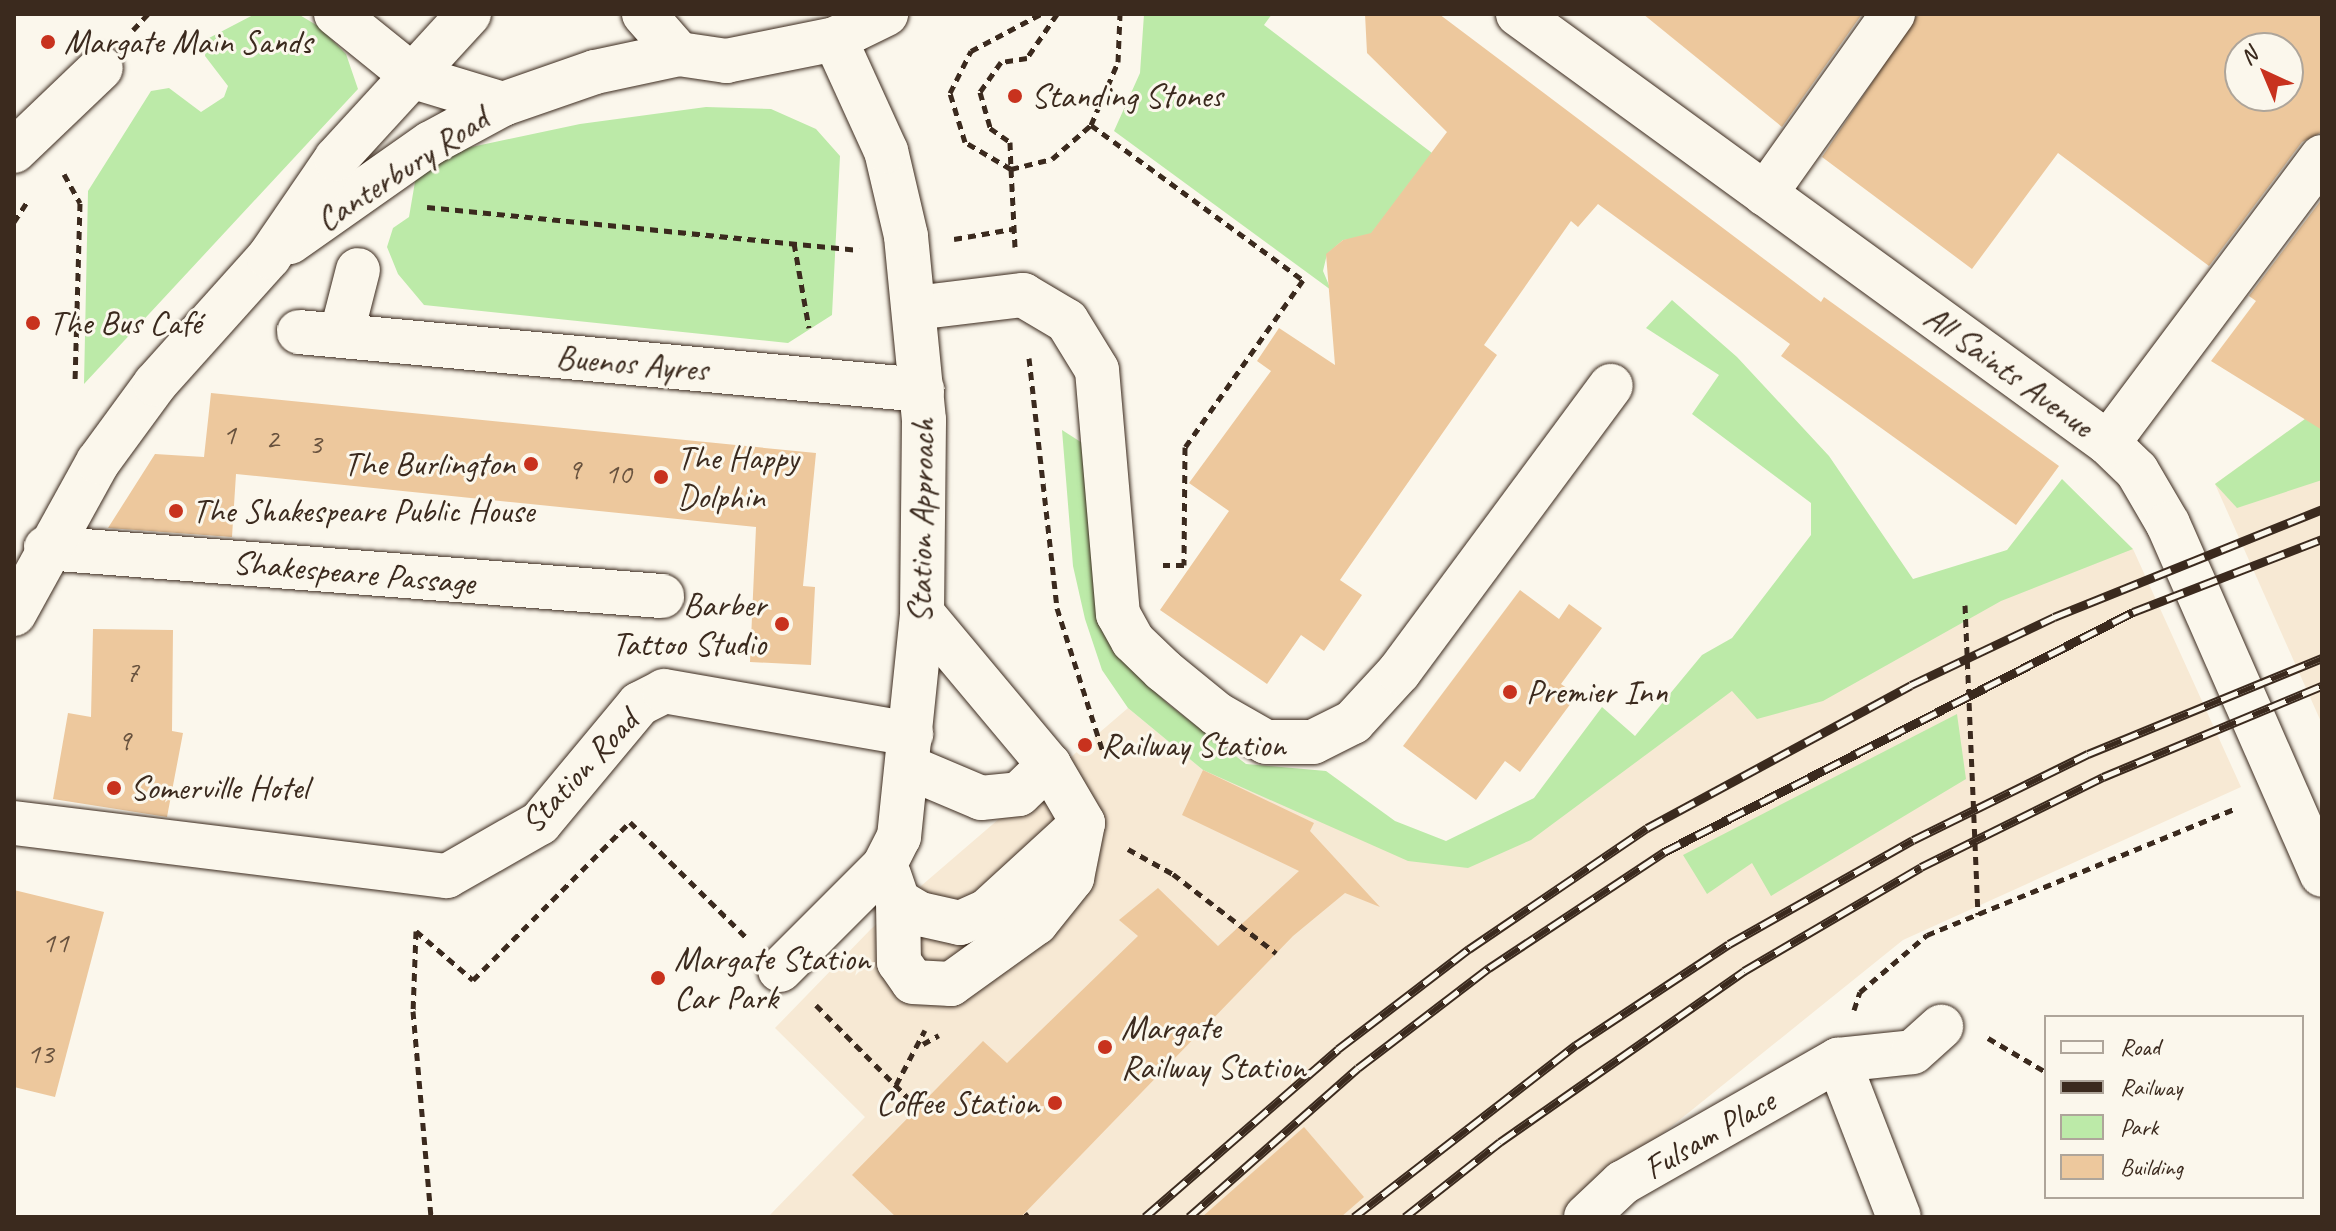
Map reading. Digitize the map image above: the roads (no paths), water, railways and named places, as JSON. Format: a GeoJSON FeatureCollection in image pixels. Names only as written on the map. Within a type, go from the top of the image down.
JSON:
{"type":"FeatureCollection","features":[{"type":"Feature","properties":{"kind":"main road"},"geometry":{"type":"LineString","coordinates":[[336,14],[414,77],[503,104]]}},
{"type":"Feature","properties":{"kind":"main road","name":"Canterbury Road"},"geometry":{"type":"LineString","coordinates":[[14,614],[46,548],[155,384],[269,257],[336,159],[469,14]]}},
{"type":"Feature","properties":{"kind":"main road"},"geometry":{"type":"LineString","coordinates":[[644,14],[679,54],[726,61],[835,39],[886,14]]}},
{"type":"Feature","properties":{"kind":"main road","name":"All Saints Avenue"},"geometry":{"type":"LineString","coordinates":[[1518,14],[2108,443],[2137,471],[2168,524],[2322,875]]}},
{"type":"Feature","properties":{"kind":"main road"},"geometry":{"type":"LineString","coordinates":[[1765,194],[1893,14]]}},
{"type":"Feature","properties":{"kind":"main road","name":"Station Approach"},"geometry":{"type":"LineString","coordinates":[[780,970],[891,883],[905,811],[922,613],[922,390],[915,308],[886,151],[835,39]]}},
{"type":"Feature","properties":{"kind":"main road","name":"Canterbury Road"},"geometry":{"type":"LineString","coordinates":[[269,257],[431,143],[503,104],[595,72],[679,54]]}},
{"type":"Feature","properties":{"kind":"main road"},"geometry":{"type":"LineString","coordinates":[[14,151],[101,68]]}},
{"type":"Feature","properties":{"kind":"main road"},"geometry":{"type":"LineString","coordinates":[[2108,443],[2322,157]]}},
{"type":"Feature","properties":{"kind":"main road","name":"Buenos Ayres"},"geometry":{"type":"LineString","coordinates":[[358,270],[320,334],[922,390]]}},
{"type":"Feature","properties":{"kind":"main road"},"geometry":{"type":"LineString","coordinates":[[915,308],[1023,295],[1067,321],[1097,370],[1118,614],[1133,641],[1163,670],[1217,714],[1266,742],[1313,742],[1353,722],[1399,672],[1611,386]]}},
{"type":"Feature","properties":{"kind":"main road","name":"Shakespeare Passage"},"geometry":{"type":"LineString","coordinates":[[46,548],[662,596]]}},
{"type":"Feature","properties":{"kind":"main road"},"geometry":{"type":"LineString","coordinates":[[891,883],[899,962],[913,982],[951,984],[1036,923],[1072,878],[1083,823],[1049,765],[922,613]]}},
{"type":"Feature","properties":{"kind":"main road","name":"Station Road"},"geometry":{"type":"LineString","coordinates":[[14,823],[410,876],[447,876],[540,823],[639,704],[664,691],[909,751],[981,798],[1019,794],[1049,765]]}},
{"type":"Feature","properties":{"kind":"main road"},"geometry":{"type":"LineString","coordinates":[[891,883],[920,914],[960,923],[987,911],[1083,823]]}},
{"type":"Feature","properties":{"kind":"main road","name":"Fulsam Place"},"geometry":{"type":"LineString","coordinates":[[1586,1217],[1622,1183],[1838,1060],[1913,1052],[1941,1027]]}},
{"type":"Feature","properties":{"kind":"main road"},"geometry":{"type":"LineString","coordinates":[[1838,1060],[1899,1217]]}},
{"type":"Feature","properties":{"kind":"railway"},"geometry":{"type":"LineString","coordinates":[[1145,1217],[1338,1049],[1469,949],[1647,828],[1911,685],[2054,617],[2322,509]]}},
{"type":"Feature","properties":{"kind":"railway"},"geometry":{"type":"LineString","coordinates":[[1189,1217],[1358,1068],[1489,968],[1664,852],[2133,612],[2322,539]]}},
{"type":"Feature","properties":{"kind":"railway"},"geometry":{"type":"LineString","coordinates":[[1354,1217],[1576,1045],[1729,944],[1913,840],[2088,754],[2322,658]]}},
{"type":"Feature","properties":{"kind":"railway"},"geometry":{"type":"LineString","coordinates":[[1405,1217],[1500,1142],[1744,971],[1921,867],[2103,777],[2322,686]]}},
{"type":"Feature","properties":{"kind":"place","name":"Margate Main Sands"},"geometry":{"type":"Point","coordinates":[48,42]}},
{"type":"Feature","properties":{"kind":"place","name":"Standing Stones"},"geometry":{"type":"Point","coordinates":[1015,96]}},
{"type":"Feature","properties":{"kind":"place","name":"The Bus Café"},"geometry":{"type":"Point","coordinates":[33,323]}},
{"type":"Feature","properties":{"kind":"place","name":"The Burlington"},"geometry":{"type":"Point","coordinates":[531,464]}},
{"type":"Feature","properties":{"kind":"place","name":"The Happy Dolphin"},"geometry":{"type":"Point","coordinates":[661,477]}},
{"type":"Feature","properties":{"kind":"place","name":"The Shakespeare Public House"},"geometry":{"type":"Point","coordinates":[176,511]}},
{"type":"Feature","properties":{"kind":"place","name":"Barber Tattoo Studio"},"geometry":{"type":"Point","coordinates":[782,624]}},
{"type":"Feature","properties":{"kind":"place","name":"Premier Inn"},"geometry":{"type":"Point","coordinates":[1510,692]}},
{"type":"Feature","properties":{"kind":"place","name":"Railway Station"},"geometry":{"type":"Point","coordinates":[1085,745]}},
{"type":"Feature","properties":{"kind":"place","name":"Somerville Hotel"},"geometry":{"type":"Point","coordinates":[114,788]}},
{"type":"Feature","properties":{"kind":"place","name":"Margate Station Car Park"},"geometry":{"type":"Point","coordinates":[658,978]}},
{"type":"Feature","properties":{"kind":"place","name":"Margate Railway Station"},"geometry":{"type":"Point","coordinates":[1105,1047]}},
{"type":"Feature","properties":{"kind":"place","name":"Coffee Station"},"geometry":{"type":"Point","coordinates":[1055,1103]}}]}
